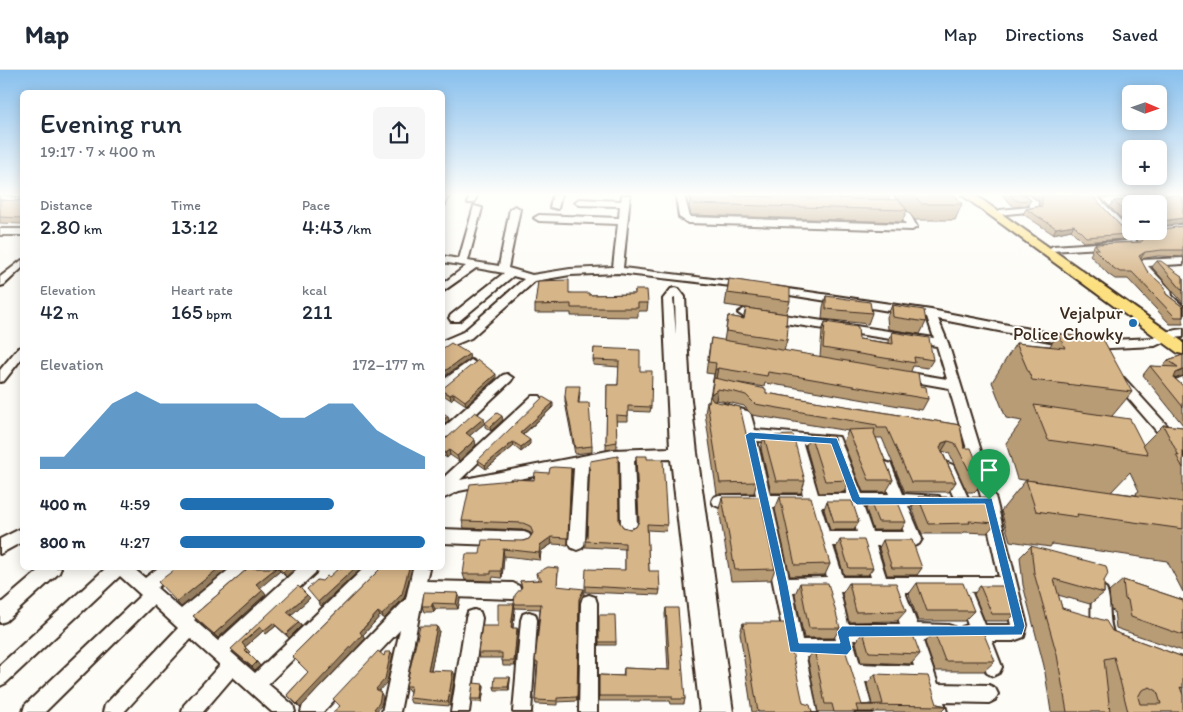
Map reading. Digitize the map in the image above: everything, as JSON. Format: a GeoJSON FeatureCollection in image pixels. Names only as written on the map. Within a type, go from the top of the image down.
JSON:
{"type":"FeatureCollection","features":[{"type":"Feature","properties":{"kind":"main road"},"geometry":{"type":"LineString","coordinates":[[1013,225],[1173,335],[1183,349]]}},
{"type":"Feature","properties":{"kind":"main road"},"geometry":{"type":"LineString","coordinates":[[1018,225],[1053,248],[1183,344]]}},
{"type":"Feature","properties":{"kind":"street"},"geometry":{"type":"LineString","coordinates":[[463,262],[470,225]]}},
{"type":"Feature","properties":{"kind":"street"},"geometry":{"type":"LineString","coordinates":[[455,318],[507,271],[513,225]]}},
{"type":"Feature","properties":{"kind":"street"},"geometry":{"type":"LineString","coordinates":[[618,270],[624,225]]}},
{"type":"Feature","properties":{"kind":"street"},"geometry":{"type":"LineString","coordinates":[[834,225],[912,227],[911,225]]}},
{"type":"Feature","properties":{"kind":"street"},"geometry":{"type":"LineString","coordinates":[[0,232],[20,232]]}},
{"type":"Feature","properties":{"kind":"street"},"geometry":{"type":"LineString","coordinates":[[1053,248],[1130,245],[1132,240]]}},
{"type":"Feature","properties":{"kind":"street"},"geometry":{"type":"LineString","coordinates":[[445,259],[475,264],[532,278],[570,272],[618,270],[684,278],[931,314],[1092,346],[1155,342],[1173,335]]}},
{"type":"Feature","properties":{"kind":"street"},"geometry":{"type":"LineString","coordinates":[[1182,309],[1166,297],[1167,292],[1148,274],[1141,262],[1183,260]]}},
{"type":"Feature","properties":{"kind":"street"},"geometry":{"type":"LineString","coordinates":[[1158,261],[1170,271]]}},
{"type":"Feature","properties":{"kind":"street"},"geometry":{"type":"LineString","coordinates":[[445,287],[475,264]]}},
{"type":"Feature","properties":{"kind":"street"},"geometry":{"type":"LineString","coordinates":[[0,283],[20,265]]}},
{"type":"Feature","properties":{"kind":"street"},"geometry":{"type":"LineString","coordinates":[[445,345],[467,335],[532,278]]}},
{"type":"Feature","properties":{"kind":"street"},"geometry":{"type":"LineString","coordinates":[[684,278],[677,283],[668,299],[684,453],[701,580],[724,712]]}},
{"type":"Feature","properties":{"kind":"street"},"geometry":{"type":"LineString","coordinates":[[744,313],[942,343]]}},
{"type":"Feature","properties":{"kind":"street"},"geometry":{"type":"LineString","coordinates":[[794,648],[844,640],[911,633],[1018,632],[1020,626],[989,500],[942,343],[931,314]]}},
{"type":"Feature","properties":{"kind":"street"},"geometry":{"type":"LineString","coordinates":[[1092,346],[1106,365],[1183,452]]}},
{"type":"Feature","properties":{"kind":"street"},"geometry":{"type":"LineString","coordinates":[[0,378],[20,353]]}},
{"type":"Feature","properties":{"kind":"street"},"geometry":{"type":"LineString","coordinates":[[445,386],[472,364]]}},
{"type":"Feature","properties":{"kind":"street"},"geometry":{"type":"LineString","coordinates":[[895,375],[953,384]]}},
{"type":"Feature","properties":{"kind":"street"},"geometry":{"type":"LineString","coordinates":[[445,434],[507,378]]}},
{"type":"Feature","properties":{"kind":"street"},"geometry":{"type":"LineString","coordinates":[[1183,381],[1174,385],[1183,392]]}},
{"type":"Feature","properties":{"kind":"street"},"geometry":{"type":"LineString","coordinates":[[445,485],[536,399]]}},
{"type":"Feature","properties":{"kind":"street"},"geometry":{"type":"LineString","coordinates":[[716,408],[743,412],[750,435],[783,585],[808,712]]}},
{"type":"Feature","properties":{"kind":"street"},"geometry":{"type":"LineString","coordinates":[[951,428],[968,430]]}},
{"type":"Feature","properties":{"kind":"street"},"geometry":{"type":"LineString","coordinates":[[750,435],[836,442],[866,539],[911,633],[938,712]]}},
{"type":"Feature","properties":{"kind":"street"},"geometry":{"type":"LineString","coordinates":[[795,438],[823,539],[844,640],[864,712]]}},
{"type":"Feature","properties":{"kind":"street"},"geometry":{"type":"LineString","coordinates":[[445,492],[457,486],[581,460],[627,454],[684,453]]}},
{"type":"Feature","properties":{"kind":"street"},"geometry":{"type":"LineString","coordinates":[[627,454],[629,527]]}},
{"type":"Feature","properties":{"kind":"street"},"geometry":{"type":"LineString","coordinates":[[823,539],[914,539],[881,454]]}},
{"type":"Feature","properties":{"kind":"street"},"geometry":{"type":"LineString","coordinates":[[942,458],[962,500]]}},
{"type":"Feature","properties":{"kind":"street"},"geometry":{"type":"LineString","coordinates":[[577,543],[581,460]]}},
{"type":"Feature","properties":{"kind":"street"},"geometry":{"type":"LineString","coordinates":[[719,500],[989,500]]}},
{"type":"Feature","properties":{"kind":"street"},"geometry":{"type":"LineString","coordinates":[[0,547],[20,536]]}},
{"type":"Feature","properties":{"kind":"street"},"geometry":{"type":"LineString","coordinates":[[445,536],[524,539]]}},
{"type":"Feature","properties":{"kind":"street"},"geometry":{"type":"LineString","coordinates":[[0,615],[51,570]]}},
{"type":"Feature","properties":{"kind":"street"},"geometry":{"type":"LineString","coordinates":[[0,677],[115,570]]}},
{"type":"Feature","properties":{"kind":"street"},"geometry":{"type":"LineString","coordinates":[[124,570],[216,653],[232,664],[286,712]]}},
{"type":"Feature","properties":{"kind":"street"},"geometry":{"type":"LineString","coordinates":[[32,712],[167,570]]}},
{"type":"Feature","properties":{"kind":"street"},"geometry":{"type":"LineString","coordinates":[[112,712],[185,624],[240,570]]}},
{"type":"Feature","properties":{"kind":"street"},"geometry":{"type":"LineString","coordinates":[[216,653],[307,570]]}},
{"type":"Feature","properties":{"kind":"street"},"geometry":{"type":"LineString","coordinates":[[255,685],[372,570]]}},
{"type":"Feature","properties":{"kind":"street"},"geometry":{"type":"LineString","coordinates":[[391,712],[421,570]]}},
{"type":"Feature","properties":{"kind":"street"},"geometry":{"type":"LineString","coordinates":[[701,580],[709,712]]}},
{"type":"Feature","properties":{"kind":"street"},"geometry":{"type":"LineString","coordinates":[[960,584],[993,666]]}},
{"type":"Feature","properties":{"kind":"street"},"geometry":{"type":"LineString","coordinates":[[783,585],[1009,584]]}},
{"type":"Feature","properties":{"kind":"street"},"geometry":{"type":"LineString","coordinates":[[310,712],[415,595],[513,590]]}},
{"type":"Feature","properties":{"kind":"street"},"geometry":{"type":"LineString","coordinates":[[1100,593],[1101,630],[1108,637],[1117,640]]}},
{"type":"Feature","properties":{"kind":"street"},"geometry":{"type":"LineString","coordinates":[[588,712],[589,603]]}},
{"type":"Feature","properties":{"kind":"street"},"geometry":{"type":"LineString","coordinates":[[460,712],[474,618]]}},
{"type":"Feature","properties":{"kind":"street"},"geometry":{"type":"LineString","coordinates":[[522,712],[529,620]]}},
{"type":"Feature","properties":{"kind":"street"},"geometry":{"type":"LineString","coordinates":[[192,712],[232,664]]}},
{"type":"Feature","properties":{"kind":"street"},"geometry":{"type":"LineString","coordinates":[[853,673],[926,675]]}},
{"type":"Feature","properties":{"kind":"street"},"geometry":{"type":"LineString","coordinates":[[932,693],[989,694]]}},
{"type":"Feature","properties":{"kind":"building"},"geometry":{"type":"Polygon","coordinates":[[[1051,225],[1120,225],[1122,227],[1122,234],[1086,237],[1074,225],[1056,228],[1051,225]]]}},
{"type":"Feature","properties":{"kind":"building"},"geometry":{"type":"Polygon","coordinates":[[[1183,226],[1183,250],[1145,252],[1139,256],[1147,271],[1165,287],[1166,294],[1183,307],[1183,317],[1175,317],[1132,272],[1120,272],[1112,267],[1094,249],[1099,249],[1095,244],[1141,242],[1143,240],[1167,240],[1167,229],[1183,226]]]}},
{"type":"Feature","properties":{"kind":"building"},"geometry":{"type":"Polygon","coordinates":[[[1157,261],[1161,261],[1183,277],[1183,291],[1157,261]]]}},
{"type":"Feature","properties":{"kind":"building"},"geometry":{"type":"Polygon","coordinates":[[[729,279],[790,288],[790,301],[727,293],[729,279]]]}},
{"type":"Feature","properties":{"kind":"building"},"geometry":{"type":"Polygon","coordinates":[[[569,280],[569,293],[589,293],[589,295],[635,294],[635,290],[647,290],[648,303],[638,303],[638,308],[571,308],[571,304],[535,305],[538,281],[569,280]]]}},
{"type":"Feature","properties":{"kind":"building"},"geometry":{"type":"Polygon","coordinates":[[[826,296],[870,302],[872,313],[826,309],[826,296]]]}},
{"type":"Feature","properties":{"kind":"building"},"geometry":{"type":"Polygon","coordinates":[[[892,305],[924,310],[926,322],[893,317],[892,305]]]}},
{"type":"Feature","properties":{"kind":"building"},"geometry":{"type":"Polygon","coordinates":[[[746,308],[787,314],[787,340],[726,331],[728,316],[744,319],[746,308]]]}},
{"type":"Feature","properties":{"kind":"building"},"geometry":{"type":"Polygon","coordinates":[[[825,322],[858,327],[859,339],[893,344],[892,332],[929,338],[933,360],[914,357],[915,363],[823,348],[825,322]]]}},
{"type":"Feature","properties":{"kind":"building"},"geometry":{"type":"Polygon","coordinates":[[[1058,334],[1103,339],[1132,392],[1032,380],[1016,343],[1065,348],[1058,334]]]}},
{"type":"Feature","properties":{"kind":"building"},"geometry":{"type":"Polygon","coordinates":[[[711,338],[918,373],[920,386],[926,387],[928,399],[768,372],[767,376],[718,368],[715,370],[716,363],[708,362],[711,338]]]}},
{"type":"Feature","properties":{"kind":"building"},"geometry":{"type":"Polygon","coordinates":[[[451,343],[469,354],[445,371],[445,347],[451,343]]]}},
{"type":"Feature","properties":{"kind":"building"},"geometry":{"type":"Polygon","coordinates":[[[594,348],[640,350],[640,371],[652,371],[651,407],[628,406],[628,416],[616,415],[617,442],[606,444],[607,385],[618,385],[619,361],[593,360],[594,348]]]}},
{"type":"Feature","properties":{"kind":"building"},"geometry":{"type":"Polygon","coordinates":[[[1183,355],[1183,370],[1176,373],[1174,378],[1183,386],[1183,407],[1150,366],[1178,367],[1168,360],[1183,355]]]}},
{"type":"Feature","properties":{"kind":"building"},"geometry":{"type":"Polygon","coordinates":[[[478,360],[496,374],[465,401],[454,393],[450,395],[445,392],[445,387],[478,360]]]}},
{"type":"Feature","properties":{"kind":"building"},"geometry":{"type":"Polygon","coordinates":[[[714,378],[766,389],[766,393],[960,425],[964,448],[971,448],[984,479],[981,480],[982,482],[975,482],[955,443],[948,441],[942,443],[940,448],[956,482],[911,482],[887,428],[877,428],[877,425],[755,404],[746,395],[735,392],[718,389],[711,394],[714,378]]]}},
{"type":"Feature","properties":{"kind":"building"},"geometry":{"type":"Polygon","coordinates":[[[566,386],[580,386],[578,403],[589,403],[592,446],[575,448],[565,396],[566,386]]]}},
{"type":"Feature","properties":{"kind":"building"},"geometry":{"type":"Polygon","coordinates":[[[710,396],[713,401],[740,407],[757,482],[720,483],[707,402],[709,402],[710,396]]]}},
{"type":"Feature","properties":{"kind":"building"},"geometry":{"type":"Polygon","coordinates":[[[543,397],[553,403],[520,433],[530,440],[521,447],[513,442],[485,465],[478,460],[543,397]]]}},
{"type":"Feature","properties":{"kind":"building"},"geometry":{"type":"Polygon","coordinates":[[[1034,405],[1130,419],[1148,454],[1048,440],[1034,405]]]}},
{"type":"Feature","properties":{"kind":"building"},"geometry":{"type":"Polygon","coordinates":[[[475,412],[484,418],[466,433],[475,440],[457,456],[449,450],[445,453],[445,438],[475,412]]]}},
{"type":"Feature","properties":{"kind":"building"},"geometry":{"type":"Polygon","coordinates":[[[497,413],[502,416],[490,427],[485,423],[497,413]]]}},
{"type":"Feature","properties":{"kind":"building"},"geometry":{"type":"Polygon","coordinates":[[[1163,425],[1183,427],[1183,468],[1176,455],[1179,456],[1163,425]]]}},
{"type":"Feature","properties":{"kind":"building"},"geometry":{"type":"Polygon","coordinates":[[[875,429],[874,433],[893,480],[869,480],[848,430],[875,429]]]}},
{"type":"Feature","properties":{"kind":"building"},"geometry":{"type":"Polygon","coordinates":[[[810,434],[833,436],[850,480],[825,481],[810,434]]]}},
{"type":"Feature","properties":{"kind":"building"},"geometry":{"type":"Polygon","coordinates":[[[793,435],[805,481],[776,481],[764,436],[793,435]]]}},
{"type":"Feature","properties":{"kind":"building"},"geometry":{"type":"Polygon","coordinates":[[[618,456],[619,521],[623,527],[630,529],[636,527],[639,521],[636,456],[647,456],[647,459],[663,459],[667,525],[647,524],[649,571],[659,571],[660,590],[585,586],[586,569],[625,570],[625,543],[585,541],[587,537],[590,461],[618,456]]]}},
{"type":"Feature","properties":{"kind":"building"},"geometry":{"type":"Polygon","coordinates":[[[550,468],[571,468],[568,538],[551,537],[540,545],[539,553],[503,549],[501,571],[491,571],[491,574],[463,574],[466,554],[480,554],[482,540],[523,541],[529,539],[533,533],[530,526],[523,523],[462,521],[470,484],[512,480],[510,479],[534,480],[535,472],[549,473],[550,468]]]}},
{"type":"Feature","properties":{"kind":"building"},"geometry":{"type":"Polygon","coordinates":[[[1026,480],[1183,502],[1183,529],[1077,514],[1078,517],[1036,511],[1026,480]]]}},
{"type":"Feature","properties":{"kind":"building"},"geometry":{"type":"Polygon","coordinates":[[[722,497],[760,497],[775,569],[735,570],[722,497]]]}},
{"type":"Feature","properties":{"kind":"building"},"geometry":{"type":"Polygon","coordinates":[[[780,497],[811,497],[830,564],[795,565],[780,497]]]}},
{"type":"Feature","properties":{"kind":"building"},"geometry":{"type":"Polygon","coordinates":[[[918,497],[988,497],[996,523],[969,521],[970,523],[929,524],[918,497]]]}},
{"type":"Feature","properties":{"kind":"building"},"geometry":{"type":"Polygon","coordinates":[[[897,500],[906,522],[878,522],[870,501],[897,500]]]}},
{"type":"Feature","properties":{"kind":"building"},"geometry":{"type":"Polygon","coordinates":[[[827,501],[852,501],[859,522],[834,522],[827,501]]]}},
{"type":"Feature","properties":{"kind":"building"},"geometry":{"type":"Polygon","coordinates":[[[840,540],[864,540],[873,568],[849,568],[840,540]]]}},
{"type":"Feature","properties":{"kind":"building"},"geometry":{"type":"Polygon","coordinates":[[[883,540],[912,540],[922,568],[892,568],[883,540]]]}},
{"type":"Feature","properties":{"kind":"building"},"geometry":{"type":"Polygon","coordinates":[[[1031,546],[1106,566],[1108,574],[1104,581],[1104,593],[1054,579],[1062,608],[1106,621],[1112,631],[1183,657],[1183,688],[1180,687],[1183,695],[1183,712],[1128,712],[1114,657],[1104,659],[1110,712],[1067,712],[1057,655],[1034,573],[1031,546]],[[1150,687],[1142,690],[1138,697],[1140,704],[1161,704],[1157,691],[1150,687]]]}},
{"type":"Feature","properties":{"kind":"building"},"geometry":{"type":"Polygon","coordinates":[[[548,567],[558,568],[557,586],[584,589],[579,599],[577,697],[557,698],[557,701],[535,700],[538,662],[535,662],[541,604],[514,604],[515,595],[522,587],[520,581],[542,580],[536,573],[548,567]]]}},
{"type":"Feature","properties":{"kind":"building"},"geometry":{"type":"Polygon","coordinates":[[[174,570],[217,570],[177,602],[158,582],[174,570]]]}},
{"type":"Feature","properties":{"kind":"building"},"geometry":{"type":"Polygon","coordinates":[[[246,570],[274,570],[256,584],[263,590],[214,634],[193,616],[246,570]]]}},
{"type":"Feature","properties":{"kind":"building"},"geometry":{"type":"Polygon","coordinates":[[[337,570],[353,570],[318,602],[307,589],[317,580],[322,581],[327,576],[329,577],[337,570]]]}},
{"type":"Feature","properties":{"kind":"building"},"geometry":{"type":"Polygon","coordinates":[[[379,570],[408,570],[402,594],[382,615],[378,612],[360,632],[362,635],[297,704],[287,695],[308,672],[292,656],[379,570]]]}},
{"type":"Feature","properties":{"kind":"building"},"geometry":{"type":"Polygon","coordinates":[[[1123,580],[1183,600],[1183,635],[1131,617],[1128,600],[1125,599],[1123,580]]]}},
{"type":"Feature","properties":{"kind":"building"},"geometry":{"type":"Polygon","coordinates":[[[800,583],[828,583],[840,628],[809,628],[800,583]]]}},
{"type":"Feature","properties":{"kind":"building"},"geometry":{"type":"Polygon","coordinates":[[[849,583],[896,583],[906,611],[856,612],[849,583]]]}},
{"type":"Feature","properties":{"kind":"building"},"geometry":{"type":"Polygon","coordinates":[[[917,583],[963,583],[974,611],[927,611],[917,583]]]}},
{"type":"Feature","properties":{"kind":"building"},"geometry":{"type":"Polygon","coordinates":[[[298,586],[307,595],[287,612],[299,622],[286,634],[273,623],[263,631],[260,627],[242,643],[246,648],[245,650],[257,662],[252,667],[231,649],[298,586]]]}},
{"type":"Feature","properties":{"kind":"building"},"geometry":{"type":"Polygon","coordinates":[[[980,586],[1009,586],[1015,614],[992,614],[980,586]]]}},
{"type":"Feature","properties":{"kind":"building"},"geometry":{"type":"Polygon","coordinates":[[[424,592],[458,593],[456,604],[432,603],[432,606],[422,606],[424,592]]]}},
{"type":"Feature","properties":{"kind":"building"},"geometry":{"type":"Polygon","coordinates":[[[498,604],[514,604],[511,628],[517,628],[514,661],[502,661],[502,653],[478,653],[482,626],[498,626],[498,604]]]}},
{"type":"Feature","properties":{"kind":"building"},"geometry":{"type":"Polygon","coordinates":[[[666,608],[678,608],[685,699],[672,699],[672,696],[599,696],[599,675],[624,676],[624,668],[670,670],[666,608]]]}},
{"type":"Feature","properties":{"kind":"building"},"geometry":{"type":"Polygon","coordinates":[[[599,615],[615,615],[616,642],[599,642],[599,615]]]}},
{"type":"Feature","properties":{"kind":"building"},"geometry":{"type":"Polygon","coordinates":[[[743,623],[786,623],[803,703],[810,705],[812,712],[758,712],[743,623]]]}},
{"type":"Feature","properties":{"kind":"building"},"geometry":{"type":"Polygon","coordinates":[[[420,626],[437,626],[428,670],[453,671],[448,702],[409,698],[411,686],[406,686],[420,626]]]}},
{"type":"Feature","properties":{"kind":"building"},"geometry":{"type":"Polygon","coordinates":[[[863,632],[912,632],[920,654],[869,652],[863,632]]]}},
{"type":"Feature","properties":{"kind":"building"},"geometry":{"type":"Polygon","coordinates":[[[934,632],[983,632],[995,661],[945,661],[934,632]]]}},
{"type":"Feature","properties":{"kind":"building"},"geometry":{"type":"Polygon","coordinates":[[[814,649],[845,649],[862,705],[883,704],[875,674],[928,676],[937,704],[947,706],[856,705],[858,712],[834,712],[832,704],[825,704],[814,649]]]}},
{"type":"Feature","properties":{"kind":"building"},"geometry":{"type":"Polygon","coordinates":[[[378,651],[384,656],[385,652],[391,652],[385,679],[376,689],[381,693],[379,703],[374,709],[377,711],[333,712],[340,706],[333,699],[378,651]]]}},
{"type":"Feature","properties":{"kind":"building"},"geometry":{"type":"Polygon","coordinates":[[[495,677],[510,677],[508,687],[494,687],[495,677]]]}},
{"type":"Feature","properties":{"kind":"building"},"geometry":{"type":"Polygon","coordinates":[[[473,683],[483,684],[481,699],[471,699],[473,683]]]}},
{"type":"Feature","properties":{"kind":"place","name":"Vejalpur Police Chowky"},"geometry":{"type":"Point","coordinates":[1133,323]}},
{"type":"Feature","properties":{"kind":"route"},"geometry":{"type":"LineString","coordinates":[[750,435],[836,442],[857,501],[989,500],[1020,626],[1018,632],[842,632],[847,649],[794,648],[783,585],[750,435]]}}]}
